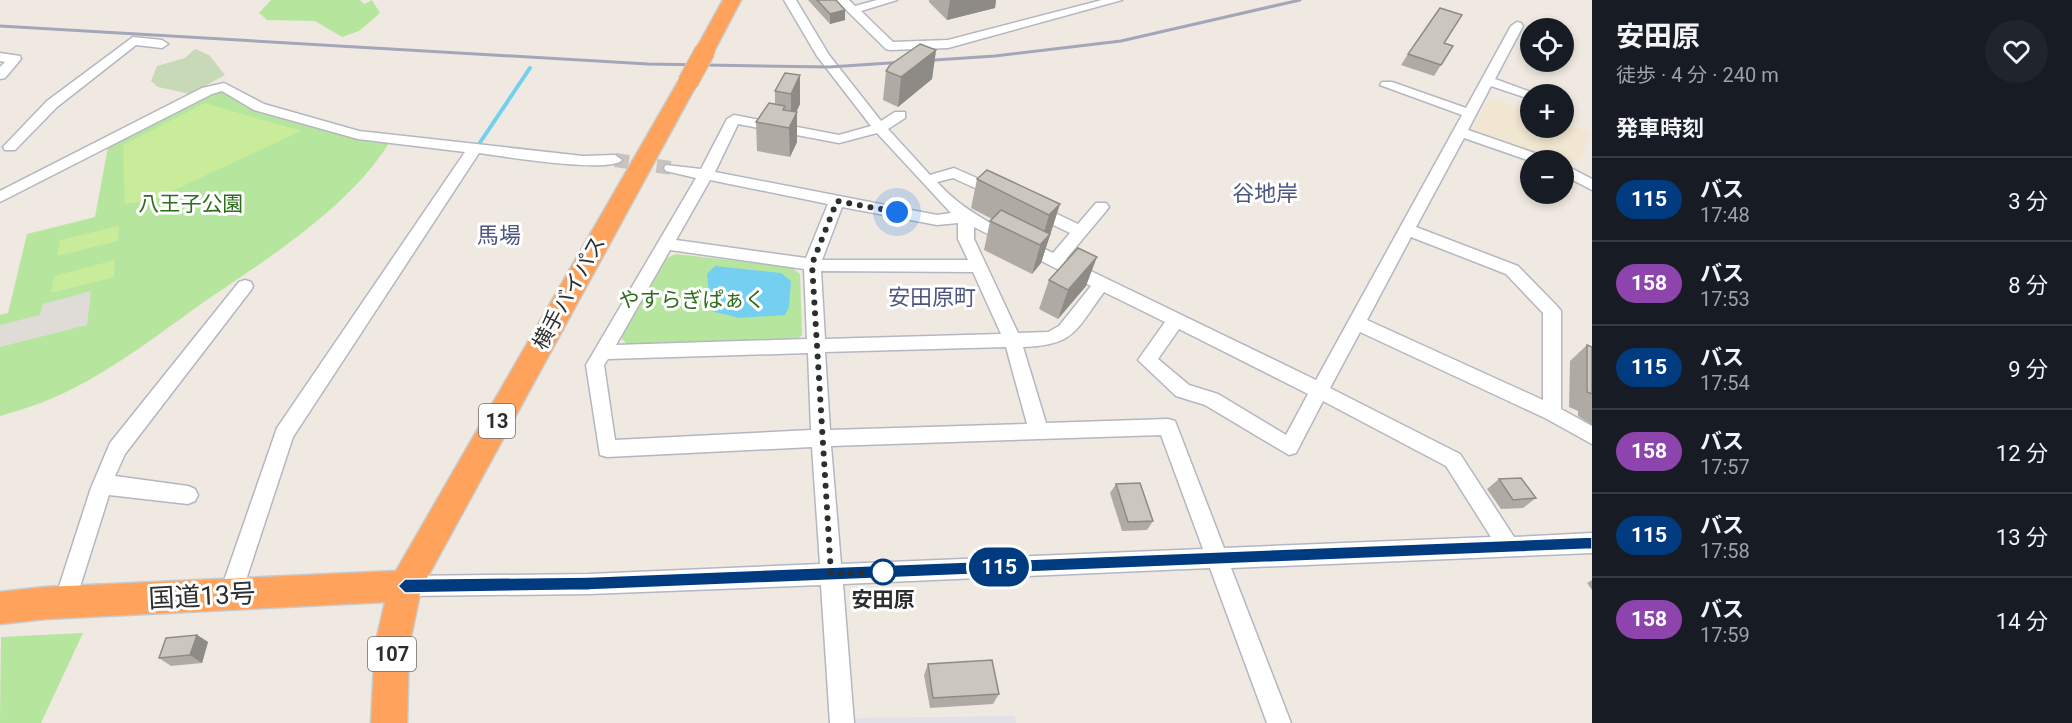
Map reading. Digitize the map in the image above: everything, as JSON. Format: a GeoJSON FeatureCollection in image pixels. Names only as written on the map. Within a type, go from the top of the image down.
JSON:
{"type":"FeatureCollection","features":[{"type":"Feature","properties":{"kind":"highway","name":"横手バイパス"},"geometry":{"type":"LineString","coordinates":[[405,586],[732,0]]}},
{"type":"Feature","properties":{"kind":"highway","name":"国道13号"},"geometry":{"type":"LineString","coordinates":[[0,608],[65,602],[405,586]]}},
{"type":"Feature","properties":{"kind":"highway","name":"107"},"geometry":{"type":"LineString","coordinates":[[389,723],[392,646],[405,586]]}},
{"type":"Feature","properties":{"kind":"street"},"geometry":{"type":"LineString","coordinates":[[790,0],[808,36],[829,67],[879,128],[947,202],[966,217],[1320,391],[1453,460],[1508,546]]}},
{"type":"Feature","properties":{"kind":"street"},"geometry":{"type":"LineString","coordinates":[[842,0],[890,46],[948,44],[1116,0]]}},
{"type":"Feature","properties":{"kind":"street"},"geometry":{"type":"LineString","coordinates":[[852,9],[891,0]]}},
{"type":"Feature","properties":{"kind":"street"},"geometry":{"type":"LineString","coordinates":[[1176,320],[1148,360],[1183,391],[1221,404],[1240,415],[1256,429],[1289,447],[1517,26]]}},
{"type":"Feature","properties":{"kind":"street"},"geometry":{"type":"LineString","coordinates":[[0,162],[5,147],[134,41],[162,44]]}},
{"type":"Feature","properties":{"kind":"street"},"geometry":{"type":"LineString","coordinates":[[0,57],[15,58],[0,75]]}},
{"type":"Feature","properties":{"kind":"street"},"geometry":{"type":"LineString","coordinates":[[1488,81],[1520,92]]}},
{"type":"Feature","properties":{"kind":"street"},"geometry":{"type":"LineString","coordinates":[[1387,85],[1471,114]]}},
{"type":"Feature","properties":{"kind":"street"},"geometry":{"type":"LineString","coordinates":[[0,197],[207,91],[224,87],[259,107],[358,135],[583,161],[615,160]]}},
{"type":"Feature","properties":{"kind":"street"},"geometry":{"type":"LineString","coordinates":[[900,115],[879,128],[839,139],[734,118],[706,174],[596,365],[607,448],[1038,430],[1168,428],[1280,723]]}},
{"type":"Feature","properties":{"kind":"street"},"geometry":{"type":"LineString","coordinates":[[1461,132],[1520,153]]}},
{"type":"Feature","properties":{"kind":"street"},"geometry":{"type":"LineString","coordinates":[[230,595],[285,434],[474,150]]}},
{"type":"Feature","properties":{"kind":"street"},"geometry":{"type":"LineString","coordinates":[[671,168],[937,220],[966,217]]}},
{"type":"Feature","properties":{"kind":"street"},"geometry":{"type":"LineString","coordinates":[[927,180],[954,173],[1080,231]]}},
{"type":"Feature","properties":{"kind":"street"},"geometry":{"type":"LineString","coordinates":[[1574,175],[1592,185]]}},
{"type":"Feature","properties":{"kind":"street"},"geometry":{"type":"LineString","coordinates":[[837,201],[812,264],[821,438],[842,723]]}},
{"type":"Feature","properties":{"kind":"street"},"geometry":{"type":"LineString","coordinates":[[1056,260],[1101,207]]}},
{"type":"Feature","properties":{"kind":"street"},"geometry":{"type":"LineString","coordinates":[[966,217],[966,239],[1013,341],[1038,430]]}},
{"type":"Feature","properties":{"kind":"street"},"geometry":{"type":"LineString","coordinates":[[1408,230],[1512,270],[1552,311],[1552,413]]}},
{"type":"Feature","properties":{"kind":"street"},"geometry":{"type":"LineString","coordinates":[[665,244],[832,267],[979,266]]}},
{"type":"Feature","properties":{"kind":"street"},"geometry":{"type":"LineString","coordinates":[[602,352],[1051,339],[1065,331],[1102,283]]}},
{"type":"Feature","properties":{"kind":"street"},"geometry":{"type":"LineString","coordinates":[[65,602],[101,488],[117,449],[245,286]]}},
{"type":"Feature","properties":{"kind":"street"},"geometry":{"type":"LineString","coordinates":[[1357,323],[1552,413],[1592,436]]}},
{"type":"Feature","properties":{"kind":"street"},"geometry":{"type":"LineString","coordinates":[[101,488],[116,485],[188,495]]}},
{"type":"Feature","properties":{"kind":"street"},"geometry":{"type":"LineString","coordinates":[[405,586],[589,584],[1592,543]]}},
{"type":"Feature","properties":{"kind":"shaded area"},"geometry":{"type":"Polygon","coordinates":[[[1489,98],[1520,109],[1520,138],[1574,138],[1574,127],[1591,133],[1581,157],[1574,161],[1574,150],[1522,150],[1471,132],[1489,98]]]}},
{"type":"Feature","properties":{"kind":"shaded area"},"geometry":{"type":"Polygon","coordinates":[[[91,291],[87,325],[0,347],[0,325],[40,315],[43,304],[91,291]]]}},
{"type":"Feature","properties":{"kind":"shaded area"},"geometry":{"type":"Polygon","coordinates":[[[1015,716],[1016,723],[853,723],[855,718],[1015,716]]]}},
{"type":"Feature","properties":{"kind":"green space"},"geometry":{"type":"Polygon","coordinates":[[[271,0],[360,0],[364,4],[372,0],[380,13],[359,31],[342,37],[315,21],[267,20],[259,13],[271,0]]]}},
{"type":"Feature","properties":{"kind":"green space"},"geometry":{"type":"Polygon","coordinates":[[[195,49],[209,55],[225,75],[190,94],[158,87],[151,81],[157,66],[185,58],[195,49]]]}},
{"type":"Feature","properties":{"kind":"green space","name":"八王子公園"},"geometry":{"type":"Polygon","coordinates":[[[218,91],[228,93],[255,109],[288,120],[389,143],[352,190],[304,232],[251,270],[103,372],[51,399],[0,416],[0,315],[8,313],[27,234],[95,217],[108,147],[204,95],[218,91]]]}},
{"type":"Feature","properties":{"kind":"green space"},"geometry":{"type":"Polygon","coordinates":[[[205,103],[301,131],[153,200],[125,204],[123,145],[205,103]]]}},
{"type":"Feature","properties":{"kind":"green space"},"geometry":{"type":"Polygon","coordinates":[[[119,226],[118,241],[57,256],[60,240],[119,226]]]}},
{"type":"Feature","properties":{"kind":"green space","name":"やすらぎぱぁく"},"geometry":{"type":"Polygon","coordinates":[[[676,254],[791,267],[800,274],[802,335],[796,340],[627,344],[621,338],[667,258],[676,254]]]}},
{"type":"Feature","properties":{"kind":"green space"},"geometry":{"type":"Polygon","coordinates":[[[115,260],[114,277],[51,293],[54,276],[115,260]]]}},
{"type":"Feature","properties":{"kind":"green space"},"geometry":{"type":"Polygon","coordinates":[[[83,633],[41,723],[0,723],[1,637],[83,633]]]}},
{"type":"Feature","properties":{"kind":"water"},"geometry":{"type":"Polygon","coordinates":[[[715,266],[781,273],[791,281],[789,307],[785,315],[739,318],[711,311],[707,274],[715,266]]]}},
{"type":"Feature","properties":{"kind":"building"},"geometry":{"type":"Polygon","coordinates":[[[817,0],[836,0],[845,10],[830,14],[817,0]]]}},
{"type":"Feature","properties":{"kind":"building"},"geometry":{"type":"Polygon","coordinates":[[[1440,8],[1462,15],[1444,43],[1453,46],[1441,65],[1408,54],[1440,8]]]}},
{"type":"Feature","properties":{"kind":"building"},"geometry":{"type":"Polygon","coordinates":[[[920,44],[936,50],[901,77],[886,71],[890,65],[920,44]]]}},
{"type":"Feature","properties":{"kind":"building"},"geometry":{"type":"Polygon","coordinates":[[[785,73],[800,75],[791,94],[775,91],[785,73]]]}},
{"type":"Feature","properties":{"kind":"building"},"geometry":{"type":"Polygon","coordinates":[[[769,103],[785,106],[783,110],[797,112],[789,128],[756,122],[769,103]]]}},
{"type":"Feature","properties":{"kind":"building"},"geometry":{"type":"Polygon","coordinates":[[[987,170],[1060,204],[1049,215],[977,179],[987,170]]]}},
{"type":"Feature","properties":{"kind":"building"},"geometry":{"type":"Polygon","coordinates":[[[1001,210],[1050,234],[1040,245],[990,221],[1001,210]]]}},
{"type":"Feature","properties":{"kind":"building"},"geometry":{"type":"Polygon","coordinates":[[[1078,248],[1097,257],[1068,290],[1049,280],[1078,248]]]}},
{"type":"Feature","properties":{"kind":"building"},"geometry":{"type":"Polygon","coordinates":[[[1587,345],[1592,347],[1592,394],[1587,392],[1587,345]]]}},
{"type":"Feature","properties":{"kind":"building"},"geometry":{"type":"Polygon","coordinates":[[[1521,478],[1536,498],[1513,500],[1499,479],[1521,478]]]}},
{"type":"Feature","properties":{"kind":"building"},"geometry":{"type":"Polygon","coordinates":[[[1140,483],[1153,521],[1128,522],[1116,484],[1140,483]]]}},
{"type":"Feature","properties":{"kind":"building"},"geometry":{"type":"Polygon","coordinates":[[[197,635],[190,655],[159,658],[166,638],[197,635]]]}},
{"type":"Feature","properties":{"kind":"building"},"geometry":{"type":"Polygon","coordinates":[[[992,660],[999,694],[933,698],[928,664],[992,660]]]}},
{"type":"Feature","properties":{"kind":"waterway"},"geometry":{"type":"LineString","coordinates":[[479,144],[530,68]]}},
{"type":"Feature","properties":{"kind":"tunnel"},"geometry":{"type":"LineString","coordinates":[[615,160],[671,168]]}},
{"type":"Feature","properties":{"kind":"railway"},"geometry":{"type":"LineString","coordinates":[[0,26],[648,64],[829,67],[995,56],[1121,41],[1300,0]]}},
{"type":"Feature","properties":{"kind":"bus line","name":"115"},"geometry":{"type":"LineString","coordinates":[[405,586],[589,584],[1592,543]]}},
{"type":"Feature","properties":{"kind":"place","name":"安田原"},"geometry":{"type":"Point","coordinates":[883,572]}},
{"type":"Feature","properties":{"kind":"district","name":"谷地岸"},"geometry":{"type":"Point","coordinates":[1265,193]}},
{"type":"Feature","properties":{"kind":"district","name":"馬場"},"geometry":{"type":"Point","coordinates":[499,235]}},
{"type":"Feature","properties":{"kind":"district","name":"安田原町"},"geometry":{"type":"Point","coordinates":[932,297]}},
{"type":"Feature","properties":{"kind":"route"},"geometry":{"type":"LineString","coordinates":[[883,572],[831,574],[812,264],[837,201],[897,212]]}}]}
